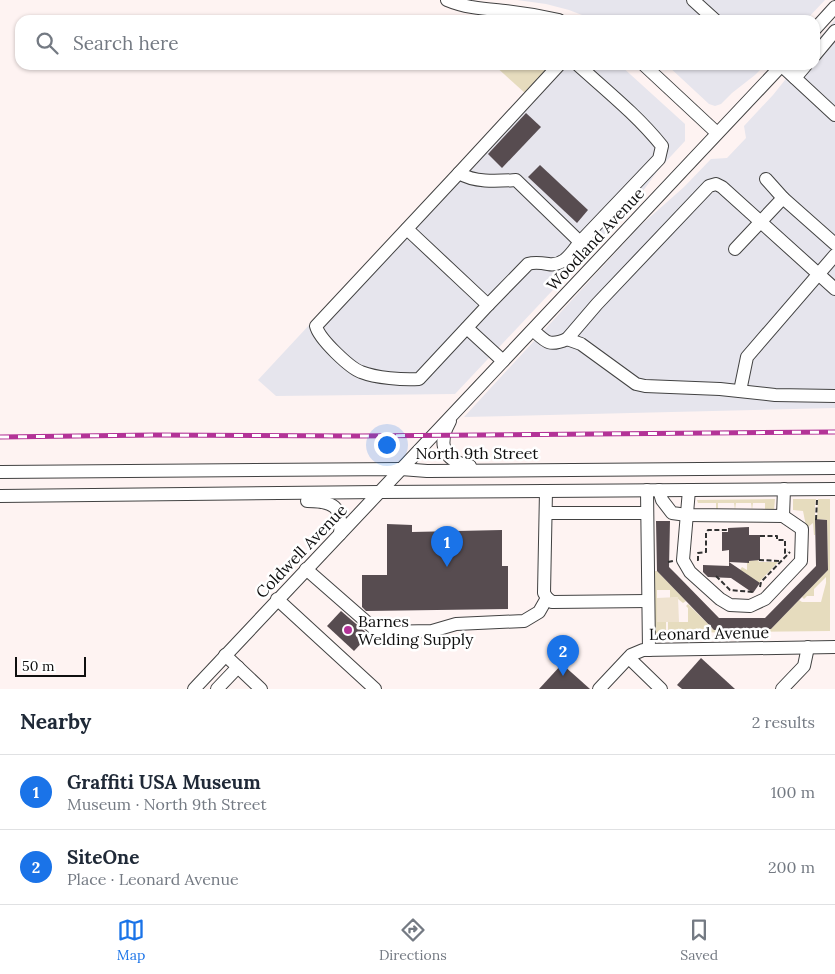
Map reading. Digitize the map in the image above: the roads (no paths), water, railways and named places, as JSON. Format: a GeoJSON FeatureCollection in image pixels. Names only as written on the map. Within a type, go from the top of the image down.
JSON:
{"type":"FeatureCollection","features":[{"type":"Feature","properties":{"kind":"street"},"geometry":{"type":"LineString","coordinates":[[447,0],[472,8],[532,15]]}},
{"type":"Feature","properties":{"kind":"street"},"geometry":{"type":"LineString","coordinates":[[693,0],[710,15]]}},
{"type":"Feature","properties":{"kind":"street"},"geometry":{"type":"LineString","coordinates":[[820,25],[833,13]]}},
{"type":"Feature","properties":{"kind":"street"},"geometry":{"type":"LineString","coordinates":[[820,49],[835,31]]}},
{"type":"Feature","properties":{"kind":"street"},"geometry":{"type":"LineString","coordinates":[[554,70],[316,326],[317,332],[332,350],[359,372],[375,376],[411,380],[419,379],[530,262],[554,266],[561,263],[660,159],[662,146],[654,135],[584,70]]}},
{"type":"Feature","properties":{"kind":"street"},"geometry":{"type":"LineString","coordinates":[[649,70],[717,133]]}},
{"type":"Feature","properties":{"kind":"street","name":"Woodland Avenue"},"geometry":{"type":"LineString","coordinates":[[432,436],[717,133],[773,70]]}},
{"type":"Feature","properties":{"kind":"street"},"geometry":{"type":"LineString","coordinates":[[781,70],[795,78],[835,115]]}},
{"type":"Feature","properties":{"kind":"street"},"geometry":{"type":"LineString","coordinates":[[795,78],[802,70]]}},
{"type":"Feature","properties":{"kind":"street"},"geometry":{"type":"LineString","coordinates":[[459,173],[467,178],[500,181],[516,180],[580,242]]}},
{"type":"Feature","properties":{"kind":"street"},"geometry":{"type":"LineString","coordinates":[[766,179],[783,198],[835,244]]}},
{"type":"Feature","properties":{"kind":"street"},"geometry":{"type":"LineString","coordinates":[[532,330],[545,341],[556,344],[567,339],[596,304],[709,186],[716,184],[722,187],[835,289]]}},
{"type":"Feature","properties":{"kind":"street"},"geometry":{"type":"LineString","coordinates":[[735,249],[783,198]]}},
{"type":"Feature","properties":{"kind":"street"},"geometry":{"type":"LineString","coordinates":[[407,229],[488,305]]}},
{"type":"Feature","properties":{"kind":"street"},"geometry":{"type":"LineString","coordinates":[[740,391],[747,357],[835,255]]}},
{"type":"Feature","properties":{"kind":"street"},"geometry":{"type":"LineString","coordinates":[[467,328],[503,361]]}},
{"type":"Feature","properties":{"kind":"street"},"geometry":{"type":"LineString","coordinates":[[567,339],[581,344],[636,384],[645,386],[720,389],[775,395],[835,396]]}},
{"type":"Feature","properties":{"kind":"street"},"geometry":{"type":"LineString","coordinates":[[456,412],[444,435],[444,450],[450,458],[469,466],[515,467],[519,470]]}},
{"type":"Feature","properties":{"kind":"street","name":"Coldwell Avenue"},"geometry":{"type":"LineString","coordinates":[[194,689],[432,436]]}},
{"type":"Feature","properties":{"kind":"street","name":"North 9th Street"},"geometry":{"type":"LineString","coordinates":[[0,472],[835,468]]}},
{"type":"Feature","properties":{"kind":"street"},"geometry":{"type":"LineString","coordinates":[[783,516],[784,489]]}},
{"type":"Feature","properties":{"kind":"street"},"geometry":{"type":"LineString","coordinates":[[0,496],[835,489]]}},
{"type":"Feature","properties":{"kind":"street"},"geometry":{"type":"LineString","coordinates":[[653,490],[672,513],[686,515],[783,516],[802,529],[801,561],[766,599],[750,606],[730,605],[720,599],[690,572],[683,560],[686,515],[689,490]]}},
{"type":"Feature","properties":{"kind":"street"},"geometry":{"type":"LineString","coordinates":[[649,650],[647,513],[653,490]]}},
{"type":"Feature","properties":{"kind":"street"},"geometry":{"type":"LineString","coordinates":[[546,491],[544,593],[547,598],[552,602],[648,601]]}},
{"type":"Feature","properties":{"kind":"street"},"geometry":{"type":"LineString","coordinates":[[259,493],[272,500],[328,502],[340,516],[340,534]]}},
{"type":"Feature","properties":{"kind":"street"},"geometry":{"type":"LineString","coordinates":[[547,513],[647,513]]}},
{"type":"Feature","properties":{"kind":"street"},"geometry":{"type":"LineString","coordinates":[[306,570],[378,632],[432,631],[456,624],[524,621],[539,612],[547,598]]}},
{"type":"Feature","properties":{"kind":"street"},"geometry":{"type":"LineString","coordinates":[[277,599],[376,689]]}},
{"type":"Feature","properties":{"kind":"street","name":"Leonard Avenue"},"geometry":{"type":"LineString","coordinates":[[599,689],[629,658],[643,650],[835,646]]}},
{"type":"Feature","properties":{"kind":"street"},"geometry":{"type":"LineString","coordinates":[[782,689],[804,666],[808,647]]}},
{"type":"Feature","properties":{"kind":"street"},"geometry":{"type":"LineString","coordinates":[[225,655],[261,689]]}},
{"type":"Feature","properties":{"kind":"street"},"geometry":{"type":"LineString","coordinates":[[629,658],[661,689]]}},
{"type":"Feature","properties":{"kind":"street"},"geometry":{"type":"LineString","coordinates":[[203,679],[215,689],[238,667]]}},
{"type":"Feature","properties":{"kind":"railway"},"geometry":{"type":"LineString","coordinates":[[0,437],[835,432]]}},
{"type":"Feature","properties":{"kind":"place","name":"Graffiti USA Museum"},"geometry":{"type":"Point","coordinates":[447,567]}},
{"type":"Feature","properties":{"kind":"place","name":"Barnes Welding Supply"},"geometry":{"type":"Point","coordinates":[348,630]}},
{"type":"Feature","properties":{"kind":"place","name":"SiteOne"},"geometry":{"type":"Point","coordinates":[563,676]}}]}
